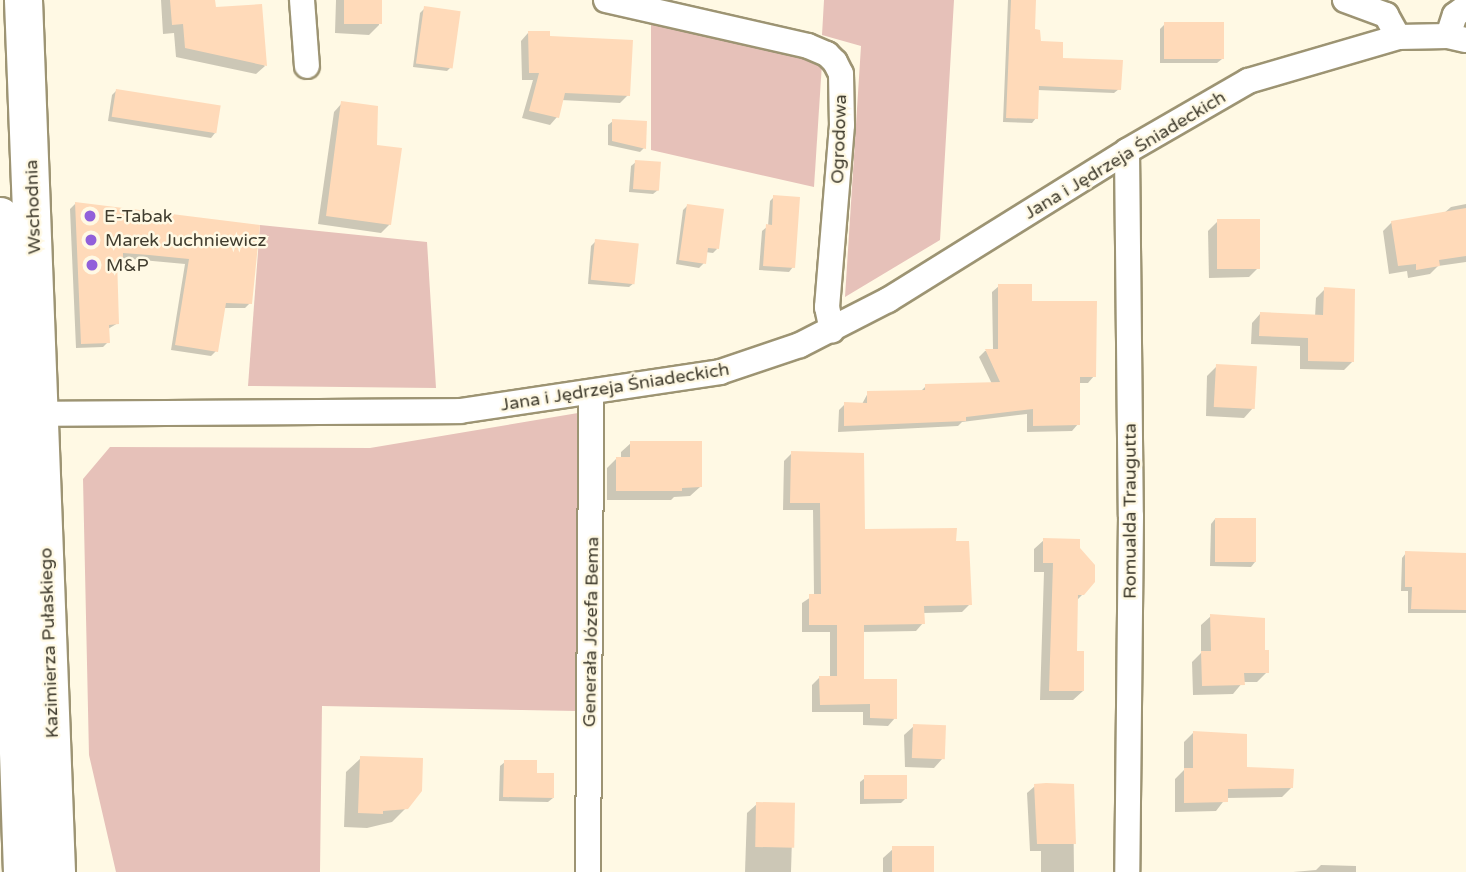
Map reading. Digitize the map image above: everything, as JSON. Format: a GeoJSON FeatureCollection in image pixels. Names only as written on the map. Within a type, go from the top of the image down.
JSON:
{"type":"FeatureCollection","features":[{"type":"Feature","properties":{"kind":"main road","name":"Wschodnia"},"geometry":{"type":"LineString","coordinates":[[16,414],[23,0]]}},
{"type":"Feature","properties":{"kind":"main road","name":"Wschodnia"},"geometry":{"type":"LineString","coordinates":[[0,216],[16,414]]}},
{"type":"Feature","properties":{"kind":"main road","name":"Kazimierza Pułaskiego"},"geometry":{"type":"LineString","coordinates":[[16,414],[22,872]]}},
{"type":"Feature","properties":{"kind":"main road","name":"Kazimierza Pułaskiego"},"geometry":{"type":"LineString","coordinates":[[16,414],[56,872]]}},
{"type":"Feature","properties":{"kind":"street"},"geometry":{"type":"LineString","coordinates":[[302,0],[307,66]]}},
{"type":"Feature","properties":{"kind":"street","name":"Ogrodowa"},"geometry":{"type":"LineString","coordinates":[[606,0],[808,46],[827,54],[835,62],[841,74],[842,125],[827,307],[831,330]]}},
{"type":"Feature","properties":{"kind":"street"},"geometry":{"type":"LineString","coordinates":[[1345,0],[1386,15],[1398,37]]}},
{"type":"Feature","properties":{"kind":"street","name":"Jana i Jędrzeja Śniadeckich"},"geometry":{"type":"LineString","coordinates":[[16,414],[460,411],[720,372],[774,355],[831,330],[888,300],[1127,151],[1248,81],[1398,37],[1457,38],[1455,15],[1466,7]]}},
{"type":"Feature","properties":{"kind":"street","name":"Romualda Traugutta"},"geometry":{"type":"LineString","coordinates":[[1127,151],[1131,503],[1127,872]]}},
{"type":"Feature","properties":{"kind":"street","name":"Generała Józefa Bema"},"geometry":{"type":"LineString","coordinates":[[588,872],[592,584],[591,392]]}},
{"type":"Feature","properties":{"kind":"shaded area"},"geometry":{"type":"Polygon","coordinates":[[[824,0],[954,0],[940,240],[845,297],[861,46],[822,35],[824,0]]]}},
{"type":"Feature","properties":{"kind":"shaded area"},"geometry":{"type":"Polygon","coordinates":[[[651,24],[822,63],[814,187],[651,150],[651,24]]]}},
{"type":"Feature","properties":{"kind":"shaded area"},"geometry":{"type":"Polygon","coordinates":[[[260,225],[427,242],[436,388],[248,386],[260,225]]]}},
{"type":"Feature","properties":{"kind":"shaded area"},"geometry":{"type":"Polygon","coordinates":[[[578,413],[577,711],[322,706],[320,872],[116,872],[89,755],[83,479],[110,447],[370,448],[578,413]]]}},
{"type":"Feature","properties":{"kind":"building"},"geometry":{"type":"Polygon","coordinates":[[[170,0],[215,0],[216,7],[262,4],[267,66],[185,48],[183,24],[172,25],[170,0]]]}},
{"type":"Feature","properties":{"kind":"building"},"geometry":{"type":"Polygon","coordinates":[[[344,0],[382,0],[382,24],[344,24],[344,0]]]}},
{"type":"Feature","properties":{"kind":"building"},"geometry":{"type":"Polygon","coordinates":[[[1011,0],[1036,0],[1035,29],[1040,30],[1041,41],[1063,42],[1063,58],[1123,60],[1121,90],[1039,86],[1038,119],[1006,118],[1011,0]]]}},
{"type":"Feature","properties":{"kind":"building"},"geometry":{"type":"Polygon","coordinates":[[[424,6],[461,11],[453,69],[416,63],[424,6]]]}},
{"type":"Feature","properties":{"kind":"building"},"geometry":{"type":"Polygon","coordinates":[[[1164,22],[1224,22],[1224,59],[1164,59],[1164,22]]]}},
{"type":"Feature","properties":{"kind":"building"},"geometry":{"type":"Polygon","coordinates":[[[528,31],[550,31],[550,36],[633,40],[630,96],[565,93],[559,118],[529,111],[539,73],[529,73],[528,31]]]}},
{"type":"Feature","properties":{"kind":"building"},"geometry":{"type":"Polygon","coordinates":[[[116,89],[221,106],[216,133],[112,117],[116,89]]]}},
{"type":"Feature","properties":{"kind":"building"},"geometry":{"type":"Polygon","coordinates":[[[341,101],[378,106],[377,145],[402,148],[391,225],[326,216],[341,101]]]}},
{"type":"Feature","properties":{"kind":"building"},"geometry":{"type":"Polygon","coordinates":[[[612,119],[647,121],[646,149],[612,141],[612,119]]]}},
{"type":"Feature","properties":{"kind":"building"},"geometry":{"type":"Polygon","coordinates":[[[635,160],[661,162],[659,191],[633,189],[635,160]]]}},
{"type":"Feature","properties":{"kind":"building"},"geometry":{"type":"Polygon","coordinates":[[[773,195],[800,197],[795,268],[763,266],[766,224],[772,225],[773,195]]]}},
{"type":"Feature","properties":{"kind":"building"},"geometry":{"type":"Polygon","coordinates":[[[75,202],[260,225],[252,304],[226,303],[218,352],[175,345],[189,259],[123,253],[123,258],[117,258],[119,324],[109,325],[110,343],[81,344],[75,202]]]}},
{"type":"Feature","properties":{"kind":"building"},"geometry":{"type":"Polygon","coordinates":[[[687,204],[724,209],[719,249],[708,248],[706,264],[679,260],[687,204]]]}},
{"type":"Feature","properties":{"kind":"building"},"geometry":{"type":"Polygon","coordinates":[[[1466,208],[1466,256],[1439,260],[1440,266],[1416,270],[1416,264],[1398,266],[1391,221],[1466,208]]]}},
{"type":"Feature","properties":{"kind":"building"},"geometry":{"type":"Polygon","coordinates":[[[1217,219],[1260,219],[1260,269],[1217,269],[1217,219]]]}},
{"type":"Feature","properties":{"kind":"building"},"geometry":{"type":"Polygon","coordinates":[[[595,239],[639,244],[634,284],[591,280],[595,239]]]}},
{"type":"Feature","properties":{"kind":"building"},"geometry":{"type":"Polygon","coordinates":[[[998,284],[1032,284],[1032,301],[1097,301],[1096,377],[1080,377],[1080,425],[1033,426],[1033,409],[966,417],[966,421],[844,426],[844,402],[867,403],[867,391],[925,390],[925,384],[1000,382],[985,349],[998,349],[998,284]]]}},
{"type":"Feature","properties":{"kind":"building"},"geometry":{"type":"Polygon","coordinates":[[[1324,287],[1355,289],[1354,362],[1308,361],[1308,338],[1259,336],[1260,312],[1323,315],[1324,287]]]}},
{"type":"Feature","properties":{"kind":"building"},"geometry":{"type":"Polygon","coordinates":[[[1216,364],[1257,366],[1255,409],[1214,407],[1216,364]]]}},
{"type":"Feature","properties":{"kind":"building"},"geometry":{"type":"Polygon","coordinates":[[[630,441],[702,441],[702,487],[682,488],[682,491],[616,491],[616,457],[630,457],[630,441]]]}},
{"type":"Feature","properties":{"kind":"building"},"geometry":{"type":"Polygon","coordinates":[[[791,451],[864,453],[865,529],[957,528],[956,541],[969,541],[972,605],[924,606],[925,624],[864,625],[864,679],[897,679],[897,719],[870,718],[870,704],[820,705],[819,676],[837,676],[837,625],[809,625],[809,594],[821,594],[820,503],[790,503],[791,451]]]}},
{"type":"Feature","properties":{"kind":"building"},"geometry":{"type":"Polygon","coordinates":[[[1215,518],[1256,518],[1256,562],[1215,562],[1215,518]]]}},
{"type":"Feature","properties":{"kind":"building"},"geometry":{"type":"Polygon","coordinates":[[[1043,538],[1080,539],[1080,548],[1095,565],[1095,582],[1084,595],[1078,595],[1077,651],[1084,651],[1084,691],[1049,691],[1053,563],[1043,563],[1043,538]]]}},
{"type":"Feature","properties":{"kind":"building"},"geometry":{"type":"Polygon","coordinates":[[[1405,551],[1466,553],[1466,610],[1411,609],[1412,587],[1405,587],[1405,551]]]}},
{"type":"Feature","properties":{"kind":"building"},"geometry":{"type":"Polygon","coordinates":[[[1210,614],[1265,618],[1265,650],[1269,650],[1269,673],[1244,673],[1245,685],[1202,686],[1201,651],[1211,651],[1210,614]]]}},
{"type":"Feature","properties":{"kind":"building"},"geometry":{"type":"Polygon","coordinates":[[[913,724],[946,725],[945,759],[912,758],[913,724]]]}},
{"type":"Feature","properties":{"kind":"building"},"geometry":{"type":"Polygon","coordinates":[[[1193,731],[1247,734],[1247,767],[1294,769],[1293,788],[1228,789],[1228,802],[1184,803],[1184,768],[1193,768],[1193,731]]]}},
{"type":"Feature","properties":{"kind":"building"},"geometry":{"type":"Polygon","coordinates":[[[360,756],[423,758],[422,791],[408,809],[383,811],[383,814],[358,813],[360,756]]]}},
{"type":"Feature","properties":{"kind":"building"},"geometry":{"type":"Polygon","coordinates":[[[504,760],[537,760],[537,773],[554,773],[554,798],[503,797],[504,760]]]}},
{"type":"Feature","properties":{"kind":"building"},"geometry":{"type":"Polygon","coordinates":[[[864,775],[907,775],[907,799],[864,799],[864,775]]]}},
{"type":"Feature","properties":{"kind":"building"},"geometry":{"type":"Polygon","coordinates":[[[1034,784],[1074,784],[1076,844],[1037,844],[1034,784]]]}},
{"type":"Feature","properties":{"kind":"building"},"geometry":{"type":"Polygon","coordinates":[[[756,802],[795,803],[794,848],[755,847],[756,802]]]}},
{"type":"Feature","properties":{"kind":"building"},"geometry":{"type":"Polygon","coordinates":[[[892,846],[934,846],[934,872],[892,872],[892,846]]]}},
{"type":"Feature","properties":{"kind":"place","name":"E-Tabak"},"geometry":{"type":"Point","coordinates":[90,216]}},
{"type":"Feature","properties":{"kind":"place","name":"Marek Juchniewicz"},"geometry":{"type":"Point","coordinates":[91,240]}},
{"type":"Feature","properties":{"kind":"place","name":"M&P"},"geometry":{"type":"Point","coordinates":[92,265]}}]}
